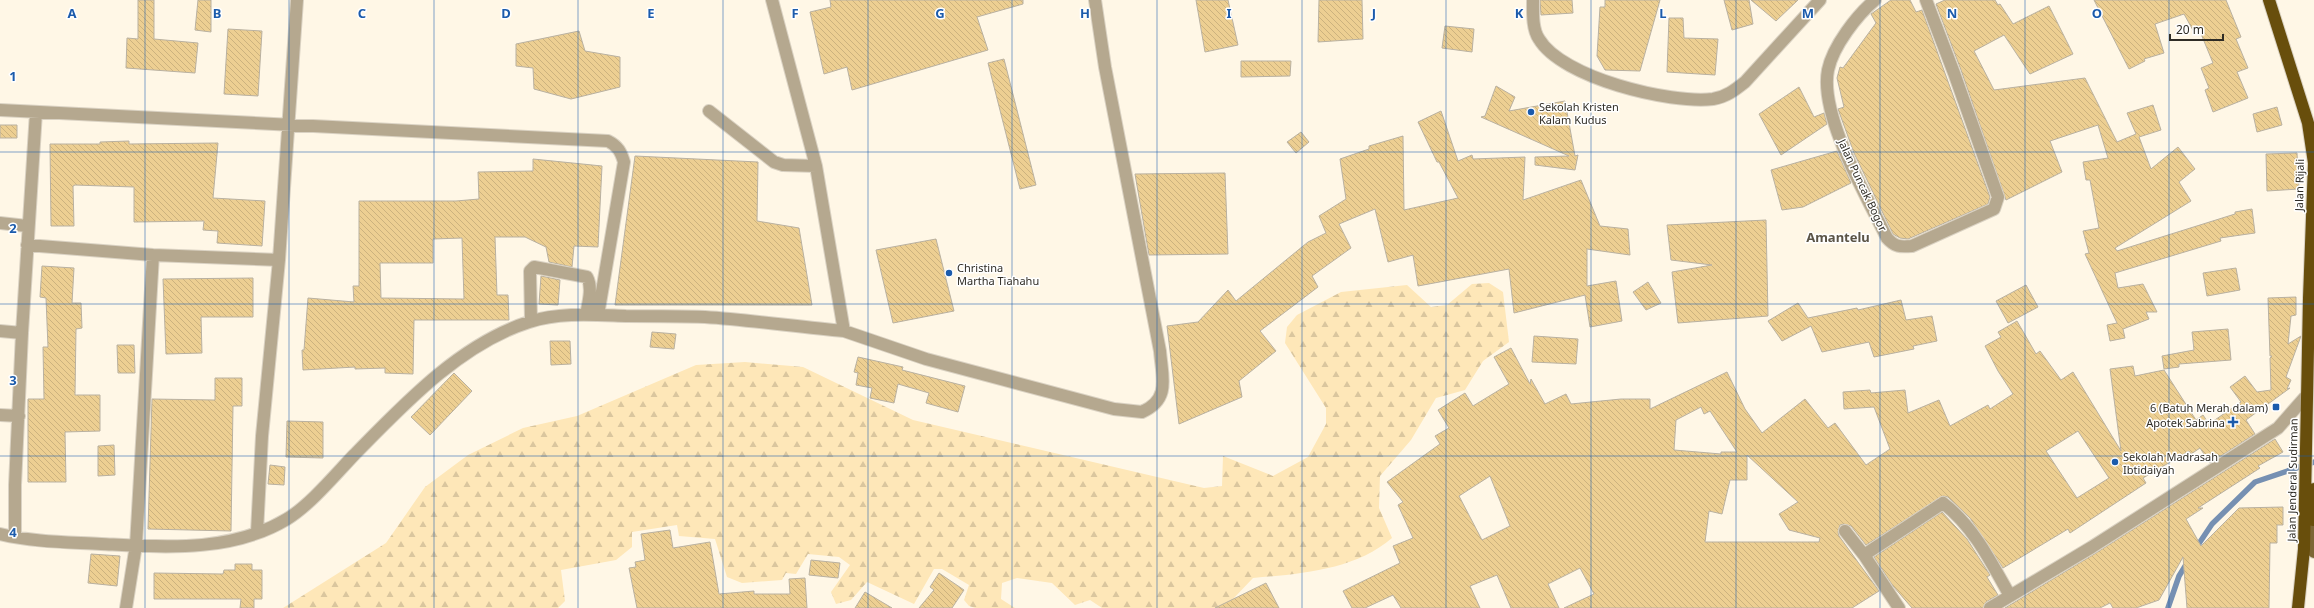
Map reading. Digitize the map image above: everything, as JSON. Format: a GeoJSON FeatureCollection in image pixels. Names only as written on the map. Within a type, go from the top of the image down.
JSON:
{"type":"FeatureCollection","features":[{"type":"Feature","properties":{"kind":"highway","name":"Jalan Rijali"},"geometry":{"type":"LineString","coordinates":[[2269,0],[2308,123],[2314,163],[2308,352]]}},
{"type":"Feature","properties":{"kind":"highway"},"geometry":{"type":"LineString","coordinates":[[2278,0],[2291,50],[2314,117]]}},
{"type":"Feature","properties":{"kind":"highway","name":"Jalan Jenderal Sudirman"},"geometry":{"type":"LineString","coordinates":[[2305,608],[2312,551],[2308,526],[2305,435],[2308,352]]}},
{"type":"Feature","properties":{"kind":"highway","name":"Jalan Jenderal Sudirman"},"geometry":{"type":"LineString","coordinates":[[2298,608],[2314,489]]}},
{"type":"Feature","properties":{"kind":"street"},"geometry":{"type":"LineString","coordinates":[[257,532],[262,436],[279,260],[287,124],[297,0]]}},
{"type":"Feature","properties":{"kind":"street"},"geometry":{"type":"LineString","coordinates":[[772,0],[816,166],[844,331]]}},
{"type":"Feature","properties":{"kind":"street"},"geometry":{"type":"LineString","coordinates":[[0,534],[47,542],[175,546],[216,544],[257,532],[288,519],[325,487],[385,423],[464,353],[509,330],[531,321],[555,316],[598,315],[705,317],[844,331],[926,359],[1114,409],[1132,413],[1142,412],[1158,402],[1163,392],[1160,352],[1105,67],[1095,0]]}},
{"type":"Feature","properties":{"kind":"street"},"geometry":{"type":"LineString","coordinates":[[1533,0],[1538,38],[1554,55],[1581,73],[1626,88],[1681,97],[1708,99],[1732,93],[1745,82],[1820,0]]}},
{"type":"Feature","properties":{"kind":"street","name":"Jalan Puncak Bogor"},"geometry":{"type":"LineString","coordinates":[[1875,0],[1867,7],[1841,40],[1828,70],[1830,103],[1848,156],[1886,238],[1893,244],[1900,247],[1912,246],[1994,209],[1998,198],[1954,73],[1926,0]]}},
{"type":"Feature","properties":{"kind":"street"},"geometry":{"type":"LineString","coordinates":[[0,110],[608,141],[616,145],[621,152],[624,162],[598,315]]}},
{"type":"Feature","properties":{"kind":"street"},"geometry":{"type":"LineString","coordinates":[[709,111],[774,162],[783,165],[816,166]]}},
{"type":"Feature","properties":{"kind":"street"},"geometry":{"type":"LineString","coordinates":[[15,537],[15,485],[27,226],[36,112]]}},
{"type":"Feature","properties":{"kind":"street"},"geometry":{"type":"LineString","coordinates":[[0,223],[27,226]]}},
{"type":"Feature","properties":{"kind":"street"},"geometry":{"type":"LineString","coordinates":[[27,245],[153,255],[279,260]]}},
{"type":"Feature","properties":{"kind":"street"},"geometry":{"type":"LineString","coordinates":[[126,608],[136,545],[153,255]]}},
{"type":"Feature","properties":{"kind":"street"},"geometry":{"type":"LineString","coordinates":[[531,321],[530,271],[534,267],[587,276],[590,286],[586,316]]}},
{"type":"Feature","properties":{"kind":"street"},"geometry":{"type":"LineString","coordinates":[[0,331],[22,334]]}},
{"type":"Feature","properties":{"kind":"street"},"geometry":{"type":"LineString","coordinates":[[1990,608],[2092,546],[2278,428],[2307,395]]}},
{"type":"Feature","properties":{"kind":"street"},"geometry":{"type":"LineString","coordinates":[[0,416],[19,416]]}},
{"type":"Feature","properties":{"kind":"street"},"geometry":{"type":"LineString","coordinates":[[1864,555],[1943,503],[1963,520],[1987,555],[2010,596]]}},
{"type":"Feature","properties":{"kind":"street"},"geometry":{"type":"LineString","coordinates":[[1845,532],[1864,555],[1899,608]]}},
{"type":"Feature","properties":{"kind":"green space"},"geometry":{"type":"Polygon","coordinates":[[[1489,283],[1503,292],[1509,342],[1483,361],[1465,390],[1436,398],[1411,440],[1380,476],[1379,508],[1392,538],[1377,549],[1344,564],[1289,575],[1253,578],[1234,598],[1231,608],[1102,608],[1090,600],[1075,605],[1052,583],[1017,578],[1002,583],[1001,599],[1015,608],[975,608],[969,606],[964,600],[969,585],[942,569],[934,569],[914,604],[867,582],[851,600],[836,604],[831,592],[850,565],[839,557],[808,554],[796,574],[786,573],[782,580],[742,583],[727,577],[715,539],[679,536],[677,525],[632,532],[632,547],[616,560],[561,570],[565,601],[558,608],[283,608],[386,543],[425,487],[468,455],[523,428],[577,416],[696,365],[745,362],[803,367],[913,420],[1204,488],[1222,486],[1223,456],[1273,476],[1308,457],[1326,424],[1326,408],[1285,343],[1287,327],[1297,315],[1341,292],[1407,285],[1431,307],[1447,305],[1472,284],[1489,283]]]}},
{"type":"Feature","properties":{"kind":"building"},"geometry":{"type":"Polygon","coordinates":[[[138,0],[154,0],[154,39],[198,43],[195,73],[126,68],[127,38],[138,39],[138,0]]]}},
{"type":"Feature","properties":{"kind":"building"},"geometry":{"type":"Polygon","coordinates":[[[198,0],[211,0],[211,32],[195,30],[198,0]]]}},
{"type":"Feature","properties":{"kind":"building"},"geometry":{"type":"Polygon","coordinates":[[[830,0],[1023,0],[1023,4],[977,17],[988,50],[852,90],[847,67],[824,74],[810,12],[831,7],[830,0]]]}},
{"type":"Feature","properties":{"kind":"building"},"geometry":{"type":"Polygon","coordinates":[[[1196,0],[1228,0],[1238,45],[1205,52],[1196,0]]]}},
{"type":"Feature","properties":{"kind":"building"},"geometry":{"type":"Polygon","coordinates":[[[1319,0],[1362,0],[1363,39],[1318,42],[1319,0]]]}},
{"type":"Feature","properties":{"kind":"building"},"geometry":{"type":"Polygon","coordinates":[[[1540,0],[1572,0],[1573,13],[1541,15],[1540,0]]]}},
{"type":"Feature","properties":{"kind":"building"},"geometry":{"type":"Polygon","coordinates":[[[1605,0],[1660,0],[1640,71],[1605,70],[1597,56],[1600,7],[1605,7],[1605,0]]]}},
{"type":"Feature","properties":{"kind":"building"},"geometry":{"type":"Polygon","coordinates":[[[1724,0],[1749,0],[1753,24],[1732,30],[1724,0]]]}},
{"type":"Feature","properties":{"kind":"building"},"geometry":{"type":"Polygon","coordinates":[[[1751,0],[1798,0],[1776,21],[1751,0]]]}},
{"type":"Feature","properties":{"kind":"building"},"geometry":{"type":"Polygon","coordinates":[[[1891,0],[1910,0],[1916,12],[1922,10],[1990,197],[1988,204],[1908,239],[1900,238],[1893,234],[1854,153],[1838,109],[1844,107],[1837,78],[1840,67],[1843,68],[1876,23],[1871,14],[1891,0]]]}},
{"type":"Feature","properties":{"kind":"building"},"geometry":{"type":"Polygon","coordinates":[[[1945,0],[1995,0],[1998,5],[2000,4],[2013,24],[2049,6],[2073,54],[2030,74],[2004,35],[1974,51],[1994,90],[2085,78],[2117,142],[2136,134],[2127,113],[2153,105],[2161,130],[2139,137],[2151,169],[2178,147],[2195,169],[2179,182],[2191,201],[2115,248],[2117,251],[2235,214],[2235,212],[2252,209],[2255,233],[2220,238],[2221,241],[2115,273],[2118,288],[2143,284],[2157,312],[2146,312],[2149,319],[2123,329],[2125,338],[2110,341],[2107,325],[2117,323],[2085,254],[2089,253],[2083,231],[2099,228],[2090,180],[2086,180],[2083,162],[2108,158],[2098,125],[2050,141],[2062,172],[2006,200],[1961,70],[1936,4],[1945,0]]]}},
{"type":"Feature","properties":{"kind":"building"},"geometry":{"type":"Polygon","coordinates":[[[2094,0],[2226,0],[2241,37],[2236,39],[2248,68],[2237,72],[2248,98],[2213,112],[2205,90],[2209,88],[2201,68],[2213,63],[2199,29],[2194,32],[2184,14],[2155,24],[2164,53],[2144,59],[2145,61],[2129,69],[2094,0]]]}},
{"type":"Feature","properties":{"kind":"building"},"geometry":{"type":"Polygon","coordinates":[[[1669,18],[1683,18],[1684,38],[1718,39],[1715,75],[1667,72],[1669,18]]]}},
{"type":"Feature","properties":{"kind":"building"},"geometry":{"type":"Polygon","coordinates":[[[1445,26],[1474,29],[1472,52],[1442,48],[1445,26]]]}},
{"type":"Feature","properties":{"kind":"building"},"geometry":{"type":"Polygon","coordinates":[[[228,29],[262,31],[258,96],[224,94],[228,29]]]}},
{"type":"Feature","properties":{"kind":"building"},"geometry":{"type":"Polygon","coordinates":[[[579,31],[585,51],[620,57],[620,87],[571,99],[534,89],[533,68],[516,66],[516,44],[579,31]]]}},
{"type":"Feature","properties":{"kind":"building"},"geometry":{"type":"Polygon","coordinates":[[[1004,59],[1036,185],[1020,189],[988,63],[1004,59]]]}},
{"type":"Feature","properties":{"kind":"building"},"geometry":{"type":"Polygon","coordinates":[[[1241,61],[1291,61],[1290,76],[1241,77],[1241,61]]]}},
{"type":"Feature","properties":{"kind":"building"},"geometry":{"type":"Polygon","coordinates":[[[1496,86],[1515,97],[1509,111],[1565,101],[1575,156],[1578,155],[1575,170],[1535,165],[1535,157],[1569,156],[1481,117],[1485,116],[1496,86]]]}},
{"type":"Feature","properties":{"kind":"building"},"geometry":{"type":"Polygon","coordinates":[[[1799,87],[1814,117],[1824,113],[1827,124],[1781,155],[1759,114],[1799,87]]]}},
{"type":"Feature","properties":{"kind":"building"},"geometry":{"type":"Polygon","coordinates":[[[2277,107],[2282,125],[2257,132],[2253,114],[2277,107]]]}},
{"type":"Feature","properties":{"kind":"building"},"geometry":{"type":"Polygon","coordinates":[[[1441,111],[1458,161],[1472,155],[1473,159],[1525,157],[1523,200],[1581,180],[1600,226],[1628,229],[1630,255],[1587,249],[1587,286],[1616,281],[1622,321],[1590,327],[1585,295],[1514,313],[1509,269],[1418,286],[1413,255],[1388,262],[1375,209],[1339,224],[1351,248],[1312,276],[1318,287],[1260,331],[1276,351],[1239,381],[1242,397],[1179,424],[1167,326],[1198,322],[1228,290],[1236,301],[1308,242],[1326,233],[1319,216],[1346,199],[1340,159],[1369,149],[1369,146],[1403,136],[1404,210],[1458,198],[1439,162],[1437,162],[1418,122],[1441,111]]]}},
{"type":"Feature","properties":{"kind":"building"},"geometry":{"type":"Polygon","coordinates":[[[0,125],[17,125],[17,138],[0,138],[0,125]]]}},
{"type":"Feature","properties":{"kind":"building"},"geometry":{"type":"Polygon","coordinates":[[[1301,132],[1309,142],[1296,153],[1287,142],[1301,132]]]}},
{"type":"Feature","properties":{"kind":"building"},"geometry":{"type":"Polygon","coordinates":[[[129,141],[129,144],[218,143],[213,198],[265,201],[262,246],[217,243],[218,231],[203,230],[204,221],[134,222],[134,187],[75,185],[73,186],[74,226],[51,226],[50,144],[100,144],[100,142],[129,141]]]}},
{"type":"Feature","properties":{"kind":"building"},"geometry":{"type":"Polygon","coordinates":[[[1837,151],[1851,183],[1803,207],[1782,210],[1771,170],[1837,151]]]}},
{"type":"Feature","properties":{"kind":"building"},"geometry":{"type":"Polygon","coordinates":[[[2297,153],[2299,189],[2267,191],[2266,154],[2297,153]]]}},
{"type":"Feature","properties":{"kind":"building"},"geometry":{"type":"Polygon","coordinates":[[[635,156],[758,162],[757,221],[799,228],[812,305],[615,305],[635,156]]]}},
{"type":"Feature","properties":{"kind":"building"},"geometry":{"type":"Polygon","coordinates":[[[533,159],[602,166],[598,247],[574,246],[572,267],[549,262],[546,247],[525,237],[495,237],[497,295],[508,295],[509,320],[414,320],[413,374],[385,373],[385,368],[355,369],[355,367],[303,370],[302,350],[304,350],[308,298],[354,302],[353,286],[359,286],[359,201],[456,201],[479,199],[478,172],[533,171],[533,159]],[[462,238],[433,239],[433,263],[380,263],[381,298],[464,299],[462,238]]]}},
{"type":"Feature","properties":{"kind":"building"},"geometry":{"type":"Polygon","coordinates":[[[1225,173],[1228,254],[1149,255],[1135,174],[1225,173]]]}},
{"type":"Feature","properties":{"kind":"building"},"geometry":{"type":"Polygon","coordinates":[[[1766,220],[1768,316],[1678,323],[1672,272],[1712,265],[1671,260],[1667,225],[1766,220]]]}},
{"type":"Feature","properties":{"kind":"building"},"geometry":{"type":"Polygon","coordinates":[[[936,239],[954,311],[893,323],[876,250],[936,239]]]}},
{"type":"Feature","properties":{"kind":"building"},"geometry":{"type":"Polygon","coordinates":[[[42,266],[74,268],[72,303],[81,303],[82,328],[76,329],[75,395],[100,395],[100,431],[65,432],[66,482],[28,482],[28,399],[44,399],[43,347],[48,347],[46,298],[40,297],[42,266]]]}},
{"type":"Feature","properties":{"kind":"building"},"geometry":{"type":"Polygon","coordinates":[[[2236,268],[2240,290],[2207,296],[2203,273],[2236,268]]]}},
{"type":"Feature","properties":{"kind":"building"},"geometry":{"type":"Polygon","coordinates":[[[541,276],[560,280],[558,305],[539,304],[541,276]]]}},
{"type":"Feature","properties":{"kind":"building"},"geometry":{"type":"Polygon","coordinates":[[[253,278],[253,317],[201,317],[202,353],[166,354],[163,279],[253,278]]]}},
{"type":"Feature","properties":{"kind":"building"},"geometry":{"type":"Polygon","coordinates":[[[1648,282],[1661,303],[1646,310],[1633,292],[1648,282]]]}},
{"type":"Feature","properties":{"kind":"building"},"geometry":{"type":"Polygon","coordinates":[[[2026,285],[2038,307],[2008,323],[1996,301],[2026,285]]]}},
{"type":"Feature","properties":{"kind":"building"},"geometry":{"type":"Polygon","coordinates":[[[2296,297],[2296,315],[2291,316],[2288,344],[2301,336],[2286,377],[2291,380],[2287,389],[2290,388],[2246,420],[2255,434],[2210,463],[2200,448],[2191,454],[2189,451],[2143,478],[2146,483],[2070,533],[2068,529],[2003,568],[1970,518],[1948,497],[1943,496],[1866,545],[1851,526],[1844,524],[1840,525],[1838,532],[1839,536],[1879,591],[1852,608],[1564,608],[1594,594],[1580,568],[1548,584],[1559,608],[1511,608],[1497,575],[1470,586],[1480,608],[1401,608],[1393,595],[1365,608],[1352,608],[1343,591],[1400,563],[1393,546],[1413,538],[1398,505],[1403,502],[1387,482],[1440,444],[1435,436],[1449,428],[1438,410],[1465,393],[1473,406],[1509,384],[1494,357],[1511,348],[1530,384],[1531,379],[1545,404],[1566,394],[1571,404],[1621,399],[1650,399],[1650,409],[1727,372],[1745,409],[1762,433],[1805,399],[1828,428],[1835,423],[1866,465],[1890,449],[1874,407],[1844,409],[1843,392],[1870,390],[1871,393],[1905,390],[1908,413],[1939,400],[1950,426],[1988,405],[1990,409],[2013,394],[1998,371],[1985,346],[2001,337],[1998,332],[2017,321],[2036,354],[2040,351],[2061,380],[2073,372],[2121,451],[2110,369],[2133,366],[2135,376],[2164,370],[2196,420],[2203,415],[2209,424],[2241,402],[2230,387],[2245,376],[2257,392],[2271,390],[2270,358],[2272,356],[2270,356],[2268,298],[2296,297]],[[1701,407],[1676,420],[1674,450],[1721,454],[1721,452],[1737,452],[1710,411],[1704,414],[1701,407]],[[2078,431],[2046,451],[2077,498],[2109,478],[2078,431]],[[1747,455],[1747,480],[1730,480],[1722,514],[1709,511],[1705,542],[1819,542],[1820,538],[1789,530],[1779,514],[1798,502],[1747,455]],[[1490,476],[1459,496],[1482,540],[1510,526],[1490,476]]]}},
{"type":"Feature","properties":{"kind":"building"},"geometry":{"type":"Polygon","coordinates":[[[1901,300],[1906,320],[1932,316],[1937,341],[1913,346],[1914,349],[1874,357],[1869,342],[1822,352],[1811,326],[1782,341],[1768,321],[1798,303],[1808,318],[1857,308],[1858,310],[1901,300]]]}},
{"type":"Feature","properties":{"kind":"building"},"geometry":{"type":"Polygon","coordinates":[[[2228,329],[2231,360],[2179,364],[2179,367],[2164,369],[2162,356],[2194,350],[2192,332],[2228,329]]]}},
{"type":"Feature","properties":{"kind":"building"},"geometry":{"type":"Polygon","coordinates":[[[652,332],[676,334],[674,349],[650,347],[652,332]]]}},
{"type":"Feature","properties":{"kind":"building"},"geometry":{"type":"Polygon","coordinates":[[[1534,336],[1578,339],[1576,364],[1532,362],[1534,336]]]}},
{"type":"Feature","properties":{"kind":"building"},"geometry":{"type":"Polygon","coordinates":[[[550,341],[570,341],[571,364],[551,365],[550,341]]]}},
{"type":"Feature","properties":{"kind":"building"},"geometry":{"type":"Polygon","coordinates":[[[117,345],[134,345],[135,373],[118,373],[117,345]]]}},
{"type":"Feature","properties":{"kind":"building"},"geometry":{"type":"Polygon","coordinates":[[[858,357],[903,367],[902,370],[965,386],[958,412],[926,403],[929,393],[898,384],[894,403],[870,398],[872,388],[856,385],[858,373],[854,372],[858,357]]]}},
{"type":"Feature","properties":{"kind":"building"},"geometry":{"type":"Polygon","coordinates":[[[454,373],[472,391],[430,435],[411,417],[454,373]]]}},
{"type":"Feature","properties":{"kind":"building"},"geometry":{"type":"Polygon","coordinates":[[[215,378],[242,378],[242,406],[233,406],[231,531],[148,529],[152,399],[215,400],[215,378]]]}},
{"type":"Feature","properties":{"kind":"building"},"geometry":{"type":"Polygon","coordinates":[[[287,421],[323,422],[323,458],[286,457],[287,421]]]}},
{"type":"Feature","properties":{"kind":"building"},"geometry":{"type":"Polygon","coordinates":[[[2275,439],[2283,452],[2258,466],[2260,468],[2198,508],[2203,508],[2186,519],[2201,546],[2239,508],[2283,507],[2283,525],[2277,525],[2277,543],[2270,543],[2269,608],[2187,608],[2183,557],[2159,600],[2136,608],[2113,608],[2110,603],[2100,608],[2005,608],[2096,553],[2275,439]]]}},
{"type":"Feature","properties":{"kind":"building"},"geometry":{"type":"Polygon","coordinates":[[[114,445],[115,475],[98,476],[98,446],[114,445]]]}},
{"type":"Feature","properties":{"kind":"building"},"geometry":{"type":"Polygon","coordinates":[[[270,465],[285,467],[284,485],[268,484],[270,465]]]}},
{"type":"Feature","properties":{"kind":"building"},"geometry":{"type":"Polygon","coordinates":[[[1942,512],[1967,539],[1990,575],[1987,577],[1998,595],[1986,602],[1983,608],[1912,608],[1893,586],[1874,557],[1942,512]]]}},
{"type":"Feature","properties":{"kind":"building"},"geometry":{"type":"Polygon","coordinates":[[[670,530],[673,548],[710,542],[719,594],[754,591],[754,594],[790,594],[789,579],[805,578],[807,608],[637,608],[629,568],[636,567],[635,562],[645,560],[641,534],[670,530]]]}},
{"type":"Feature","properties":{"kind":"building"},"geometry":{"type":"Polygon","coordinates":[[[91,554],[120,556],[117,586],[88,583],[91,554]]]}},
{"type":"Feature","properties":{"kind":"building"},"geometry":{"type":"Polygon","coordinates":[[[811,560],[840,563],[838,578],[809,575],[811,560]]]}},
{"type":"Feature","properties":{"kind":"building"},"geometry":{"type":"Polygon","coordinates":[[[235,564],[252,564],[252,570],[262,570],[262,599],[254,599],[254,608],[240,608],[241,599],[154,599],[154,573],[223,574],[224,570],[235,570],[235,564]]]}},
{"type":"Feature","properties":{"kind":"building"},"geometry":{"type":"Polygon","coordinates":[[[939,573],[964,590],[952,608],[919,608],[934,590],[930,587],[939,573]]]}},
{"type":"Feature","properties":{"kind":"building"},"geometry":{"type":"Polygon","coordinates":[[[1266,583],[1279,608],[1215,608],[1266,583]]]}},
{"type":"Feature","properties":{"kind":"building"},"geometry":{"type":"Polygon","coordinates":[[[865,592],[892,608],[855,608],[865,592]]]}},
{"type":"Feature","properties":{"kind":"waterway"},"geometry":{"type":"LineString","coordinates":[[2196,548],[2212,524],[2255,482],[2314,462]]}},
{"type":"Feature","properties":{"kind":"waterway"},"geometry":{"type":"LineString","coordinates":[[2168,608],[2179,576],[2187,563]]}},
{"type":"Feature","properties":{"kind":"place","name":"Sekolah Kristen Kalam Kudus"},"geometry":{"type":"Point","coordinates":[1531,112]}},
{"type":"Feature","properties":{"kind":"place","name":"Christina Martha Tiahahu"},"geometry":{"type":"Point","coordinates":[949,273]}},
{"type":"Feature","properties":{"kind":"place","name":"6 (Batuh Merah dalam)"},"geometry":{"type":"Point","coordinates":[2276,407]}},
{"type":"Feature","properties":{"kind":"place","name":"Apotek Sabrina"},"geometry":{"type":"Point","coordinates":[2233,422]}},
{"type":"Feature","properties":{"kind":"place","name":"Sekolah Madrasah Ibtidaiyah"},"geometry":{"type":"Point","coordinates":[2115,462]}},
{"type":"Feature","properties":{"kind":"district","name":"Amantelu"},"geometry":{"type":"Point","coordinates":[1838,237]}}]}
